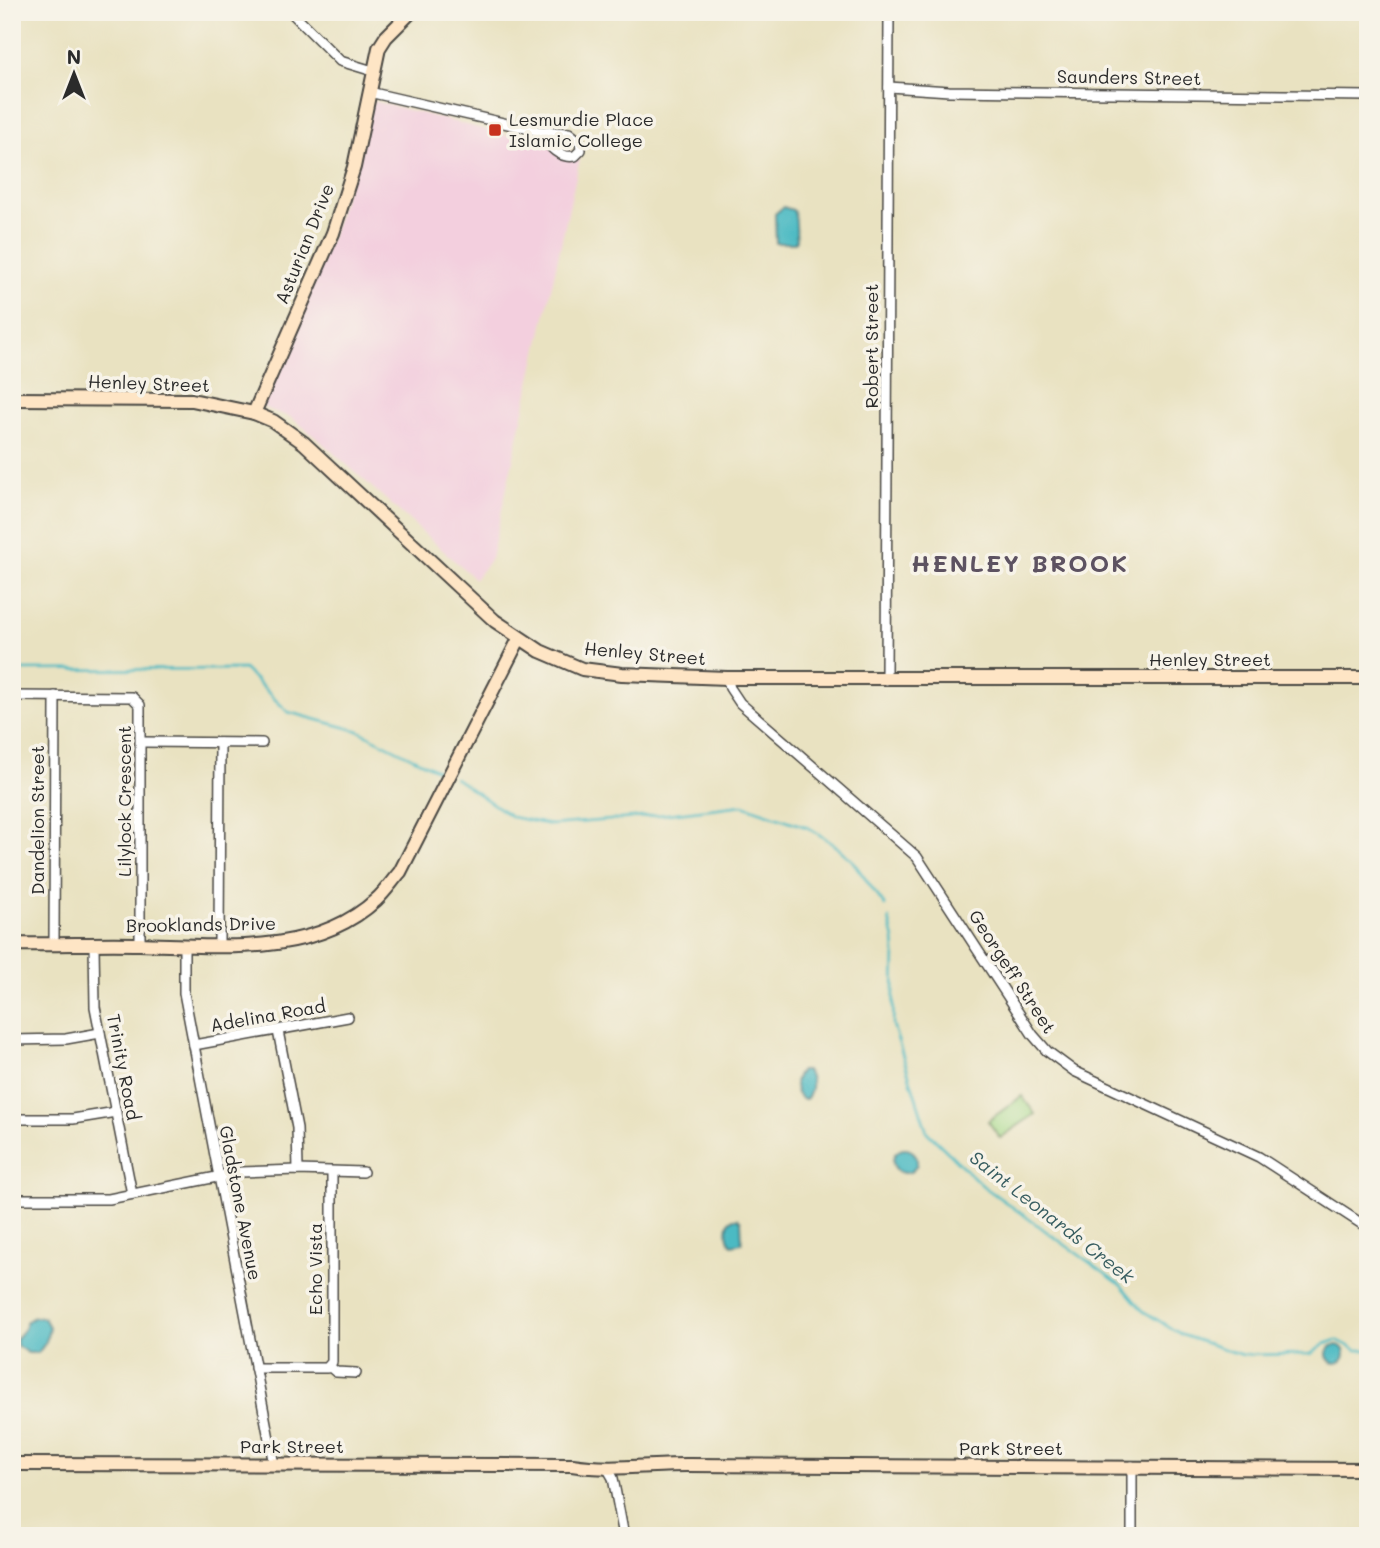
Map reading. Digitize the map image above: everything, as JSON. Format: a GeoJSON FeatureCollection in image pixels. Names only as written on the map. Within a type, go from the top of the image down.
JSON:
{"type":"FeatureCollection","features":[{"type":"Feature","properties":{"kind":"street"},"geometry":{"type":"LineString","coordinates":[[291,12],[340,61],[373,71]]}},
{"type":"Feature","properties":{"kind":"street","name":"Asturian Drive"},"geometry":{"type":"LineString","coordinates":[[254,413],[333,233],[354,167],[379,48],[411,12]]}},
{"type":"Feature","properties":{"kind":"street","name":"Robert Street"},"geometry":{"type":"LineString","coordinates":[[886,680],[889,12]]}},
{"type":"Feature","properties":{"kind":"street","name":"Saunders Street"},"geometry":{"type":"LineString","coordinates":[[889,87],[949,92],[1368,96]]}},
{"type":"Feature","properties":{"kind":"street"},"geometry":{"type":"LineString","coordinates":[[369,92],[538,131],[569,133],[580,142],[580,150],[575,156],[567,158],[559,155],[538,131]]}},
{"type":"Feature","properties":{"kind":"street","name":"Henley Street"},"geometry":{"type":"LineString","coordinates":[[12,400],[192,400],[254,413],[273,421],[304,443],[495,621],[540,652],[582,668],[622,674],[727,678],[1368,678]]}},
{"type":"Feature","properties":{"kind":"street","name":"Brooklands Drive"},"geometry":{"type":"LineString","coordinates":[[12,944],[268,944],[321,932],[351,918],[376,901],[400,872],[519,639]]}},
{"type":"Feature","properties":{"kind":"street","name":"Georgeff Street"},"geometry":{"type":"LineString","coordinates":[[727,678],[740,703],[917,857],[1046,1051],[1074,1071],[1259,1157],[1368,1228]]}},
{"type":"Feature","properties":{"kind":"street","name":"Lilylock Crescent"},"geometry":{"type":"LineString","coordinates":[[12,696],[132,697],[140,705],[140,944]]}},
{"type":"Feature","properties":{"kind":"street","name":"Dandelion Street"},"geometry":{"type":"LineString","coordinates":[[54,945],[55,696]]}},
{"type":"Feature","properties":{"kind":"street"},"geometry":{"type":"LineString","coordinates":[[142,743],[262,743]]}},
{"type":"Feature","properties":{"kind":"street"},"geometry":{"type":"LineString","coordinates":[[219,946],[220,743]]}},
{"type":"Feature","properties":{"kind":"street","name":"Trinity Road"},"geometry":{"type":"LineString","coordinates":[[94,945],[94,993],[100,1033],[132,1194]]}},
{"type":"Feature","properties":{"kind":"street","name":"Gladstone Avenue"},"geometry":{"type":"LineString","coordinates":[[184,946],[184,993],[274,1465]]}},
{"type":"Feature","properties":{"kind":"street","name":"Adelina Road"},"geometry":{"type":"LineString","coordinates":[[194,1045],[348,1017]]}},
{"type":"Feature","properties":{"kind":"street"},"geometry":{"type":"LineString","coordinates":[[278,1031],[297,1128],[298,1170]]}},
{"type":"Feature","properties":{"kind":"street"},"geometry":{"type":"LineString","coordinates":[[12,1040],[66,1039],[100,1033]]}},
{"type":"Feature","properties":{"kind":"street"},"geometry":{"type":"LineString","coordinates":[[12,1119],[73,1119],[116,1112]]}},
{"type":"Feature","properties":{"kind":"street"},"geometry":{"type":"LineString","coordinates":[[12,1199],[101,1200],[241,1172],[363,1172]]}},
{"type":"Feature","properties":{"kind":"street","name":"Echo Vista"},"geometry":{"type":"LineString","coordinates":[[329,1366],[332,1362],[332,1172]]}},
{"type":"Feature","properties":{"kind":"street"},"geometry":{"type":"LineString","coordinates":[[255,1368],[329,1366],[336,1372],[356,1373]]}},
{"type":"Feature","properties":{"kind":"street","name":"Park Street"},"geometry":{"type":"LineString","coordinates":[[12,1464],[572,1465],[611,1462],[654,1465]]}},
{"type":"Feature","properties":{"kind":"street","name":"Park Street"},"geometry":{"type":"LineString","coordinates":[[572,1465],[604,1468],[654,1465],[1368,1469]]}},
{"type":"Feature","properties":{"kind":"street"},"geometry":{"type":"LineString","coordinates":[[1132,1466],[1132,1536]]}},
{"type":"Feature","properties":{"kind":"street"},"geometry":{"type":"LineString","coordinates":[[604,1468],[613,1478],[624,1536]]}},
{"type":"Feature","properties":{"kind":"shaded area"},"geometry":{"type":"Polygon","coordinates":[[[373,101],[581,154],[491,559],[475,579],[292,418],[257,405],[333,233],[373,101]]]}},
{"type":"Feature","properties":{"kind":"green space"},"geometry":{"type":"Polygon","coordinates":[[[1022,1096],[1035,1114],[1000,1138],[988,1121],[1022,1096]]]}},
{"type":"Feature","properties":{"kind":"water"},"geometry":{"type":"Polygon","coordinates":[[[783,207],[793,210],[795,214],[797,240],[794,243],[776,243],[775,214],[783,207]]]}},
{"type":"Feature","properties":{"kind":"water"},"geometry":{"type":"Polygon","coordinates":[[[801,1071],[806,1071],[811,1081],[810,1093],[806,1099],[799,1096],[795,1085],[801,1071]]]}},
{"type":"Feature","properties":{"kind":"water"},"geometry":{"type":"Polygon","coordinates":[[[905,1149],[913,1153],[917,1161],[913,1169],[905,1173],[897,1169],[893,1161],[897,1153],[905,1149]]]}},
{"type":"Feature","properties":{"kind":"water"},"geometry":{"type":"Polygon","coordinates":[[[738,1218],[741,1221],[742,1243],[732,1245],[728,1226],[730,1220],[738,1218]]]}},
{"type":"Feature","properties":{"kind":"water"},"geometry":{"type":"Polygon","coordinates":[[[34,1317],[44,1318],[49,1327],[46,1342],[38,1353],[28,1353],[17,1346],[16,1338],[26,1322],[34,1317]]]}},
{"type":"Feature","properties":{"kind":"water"},"geometry":{"type":"Polygon","coordinates":[[[1336,1345],[1342,1348],[1345,1354],[1342,1360],[1336,1363],[1330,1360],[1327,1354],[1330,1348],[1336,1345]]]}},
{"type":"Feature","properties":{"kind":"waterway","name":"Saint Leonards Creek"},"geometry":{"type":"LineString","coordinates":[[13,670],[244,669],[288,712],[359,731],[445,774]]}},
{"type":"Feature","properties":{"kind":"waterway","name":"Saint Leonards Creek"},"geometry":{"type":"LineString","coordinates":[[455,778],[512,817],[551,825],[743,805],[809,828],[832,843],[851,859],[885,906]]}},
{"type":"Feature","properties":{"kind":"waterway","name":"Saint Leonards Creek"},"geometry":{"type":"LineString","coordinates":[[889,919],[895,952],[893,1025],[927,1132],[983,1186],[1121,1285],[1143,1311],[1182,1335],[1242,1355],[1311,1354],[1325,1344],[1337,1340],[1357,1350],[1368,1350]]}},
{"type":"Feature","properties":{"kind":"place","name":"Lesmurdie Place Islamic College"},"geometry":{"type":"Point","coordinates":[495,130]}},
{"type":"Feature","properties":{"kind":"district","name":"HENLEY BROOK"},"geometry":{"type":"Point","coordinates":[1020,564]}}]}
